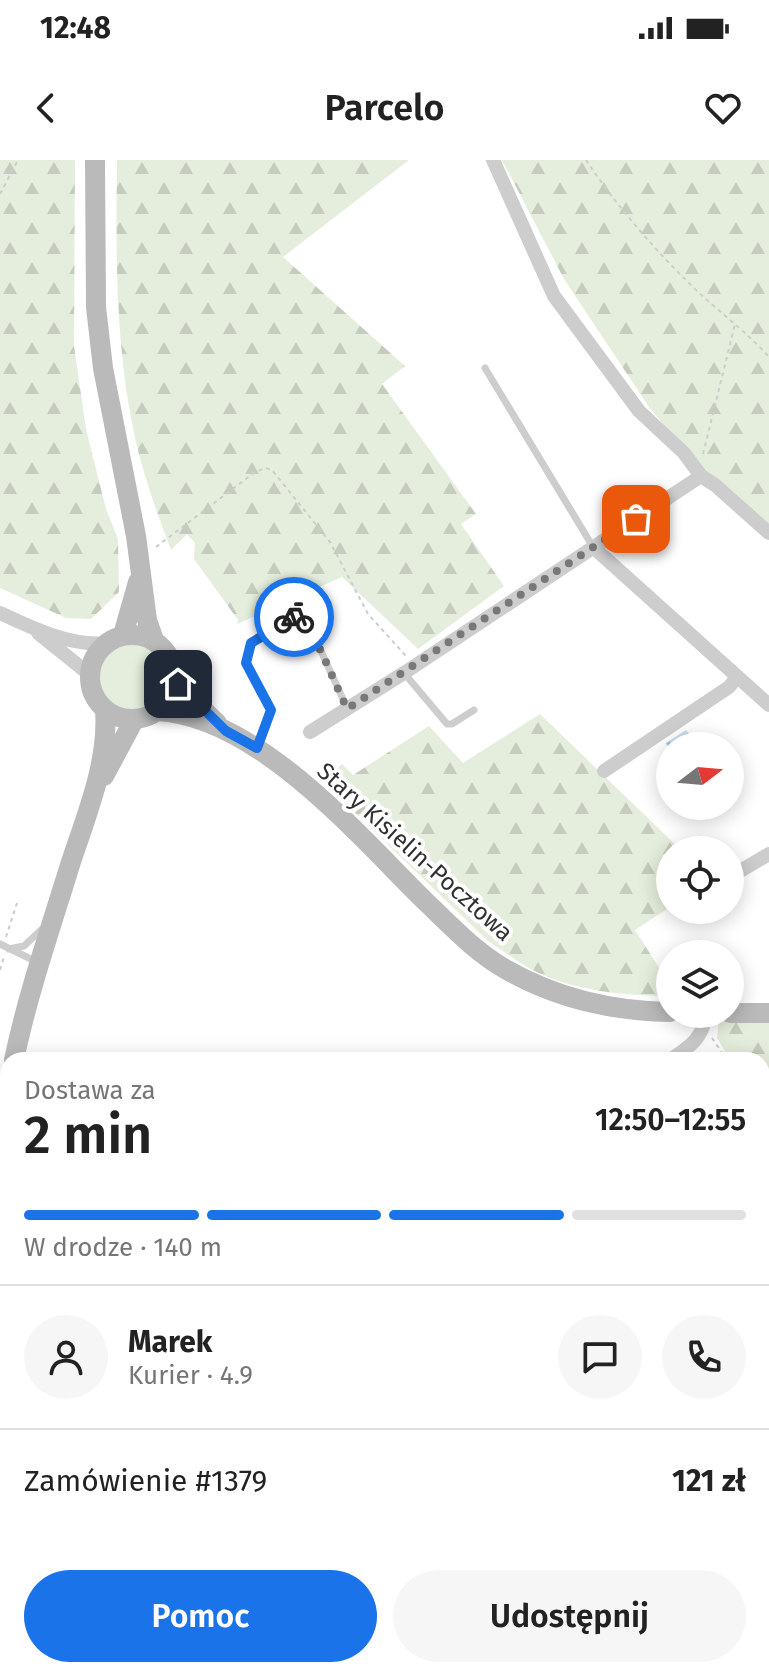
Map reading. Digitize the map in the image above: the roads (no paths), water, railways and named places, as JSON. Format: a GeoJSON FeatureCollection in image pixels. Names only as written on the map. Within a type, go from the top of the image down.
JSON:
{"type":"FeatureCollection","features":[{"type":"Feature","properties":{"kind":"main road"},"geometry":{"type":"LineString","coordinates":[[95,160],[96,307],[112,419],[138,551],[147,620],[154,640],[170,657],[174,677],[166,703],[157,711],[134,720],[115,716],[105,710],[92,692],[89,674],[93,658],[115,639],[137,634],[154,640]]}},
{"type":"Feature","properties":{"kind":"main road"},"geometry":{"type":"LineString","coordinates":[[115,639],[140,574]]}},
{"type":"Feature","properties":{"kind":"main road","name":"Stary Kisielin-Pocztowa"},"geometry":{"type":"LineString","coordinates":[[174,677],[184,692],[226,731]]}},
{"type":"Feature","properties":{"kind":"main road"},"geometry":{"type":"LineString","coordinates":[[16,1052],[25,1007],[93,797],[105,732],[105,710]]}},
{"type":"Feature","properties":{"kind":"main road","name":"Stary Kisielin-Pocztowa"},"geometry":{"type":"LineString","coordinates":[[157,711],[180,714],[226,731],[257,748],[332,809],[464,938],[506,969],[553,991],[586,1002],[619,1009],[656,1011]]}},
{"type":"Feature","properties":{"kind":"main road"},"geometry":{"type":"LineString","coordinates":[[93,797],[134,720]]}},
{"type":"Feature","properties":{"kind":"main road"},"geometry":{"type":"LineString","coordinates":[[744,1013],[769,1013]]}},
{"type":"Feature","properties":{"kind":"street"},"geometry":{"type":"LineString","coordinates":[[493,160],[554,296],[639,411],[684,453],[701,476],[769,533]]}},
{"type":"Feature","properties":{"kind":"street"},"geometry":{"type":"LineString","coordinates":[[310,732],[701,476]]}},
{"type":"Feature","properties":{"kind":"street"},"geometry":{"type":"LineString","coordinates":[[593,547],[769,705]]}},
{"type":"Feature","properties":{"kind":"street"},"geometry":{"type":"LineString","coordinates":[[0,613],[31,628],[84,643],[115,639]]}},
{"type":"Feature","properties":{"kind":"street"},"geometry":{"type":"LineString","coordinates":[[31,628],[89,674]]}},
{"type":"Feature","properties":{"kind":"street"},"geometry":{"type":"LineString","coordinates":[[604,771],[729,687],[737,677]]}},
{"type":"Feature","properties":{"kind":"street"},"geometry":{"type":"LineString","coordinates":[[744,869],[769,854]]}},
{"type":"Feature","properties":{"kind":"street"},"geometry":{"type":"LineString","coordinates":[[682,1052],[693,1045],[703,1028]]}},
{"type":"Feature","properties":{"kind":"lane"},"geometry":{"type":"LineString","coordinates":[[485,368],[593,547]]}},
{"type":"Feature","properties":{"kind":"lane"},"geometry":{"type":"LineString","coordinates":[[257,748],[271,710],[246,663],[251,643],[294,617],[303,620],[309,630],[347,709]]}},
{"type":"Feature","properties":{"kind":"lane"},"geometry":{"type":"LineString","coordinates":[[410,669],[447,724],[474,710]]}},
{"type":"Feature","properties":{"kind":"lane"},"geometry":{"type":"LineString","coordinates":[[5,947],[24,946],[31,942],[57,907]]}},
{"type":"Feature","properties":{"kind":"lane"},"geometry":{"type":"LineString","coordinates":[[5,947],[39,963]]}}]}
